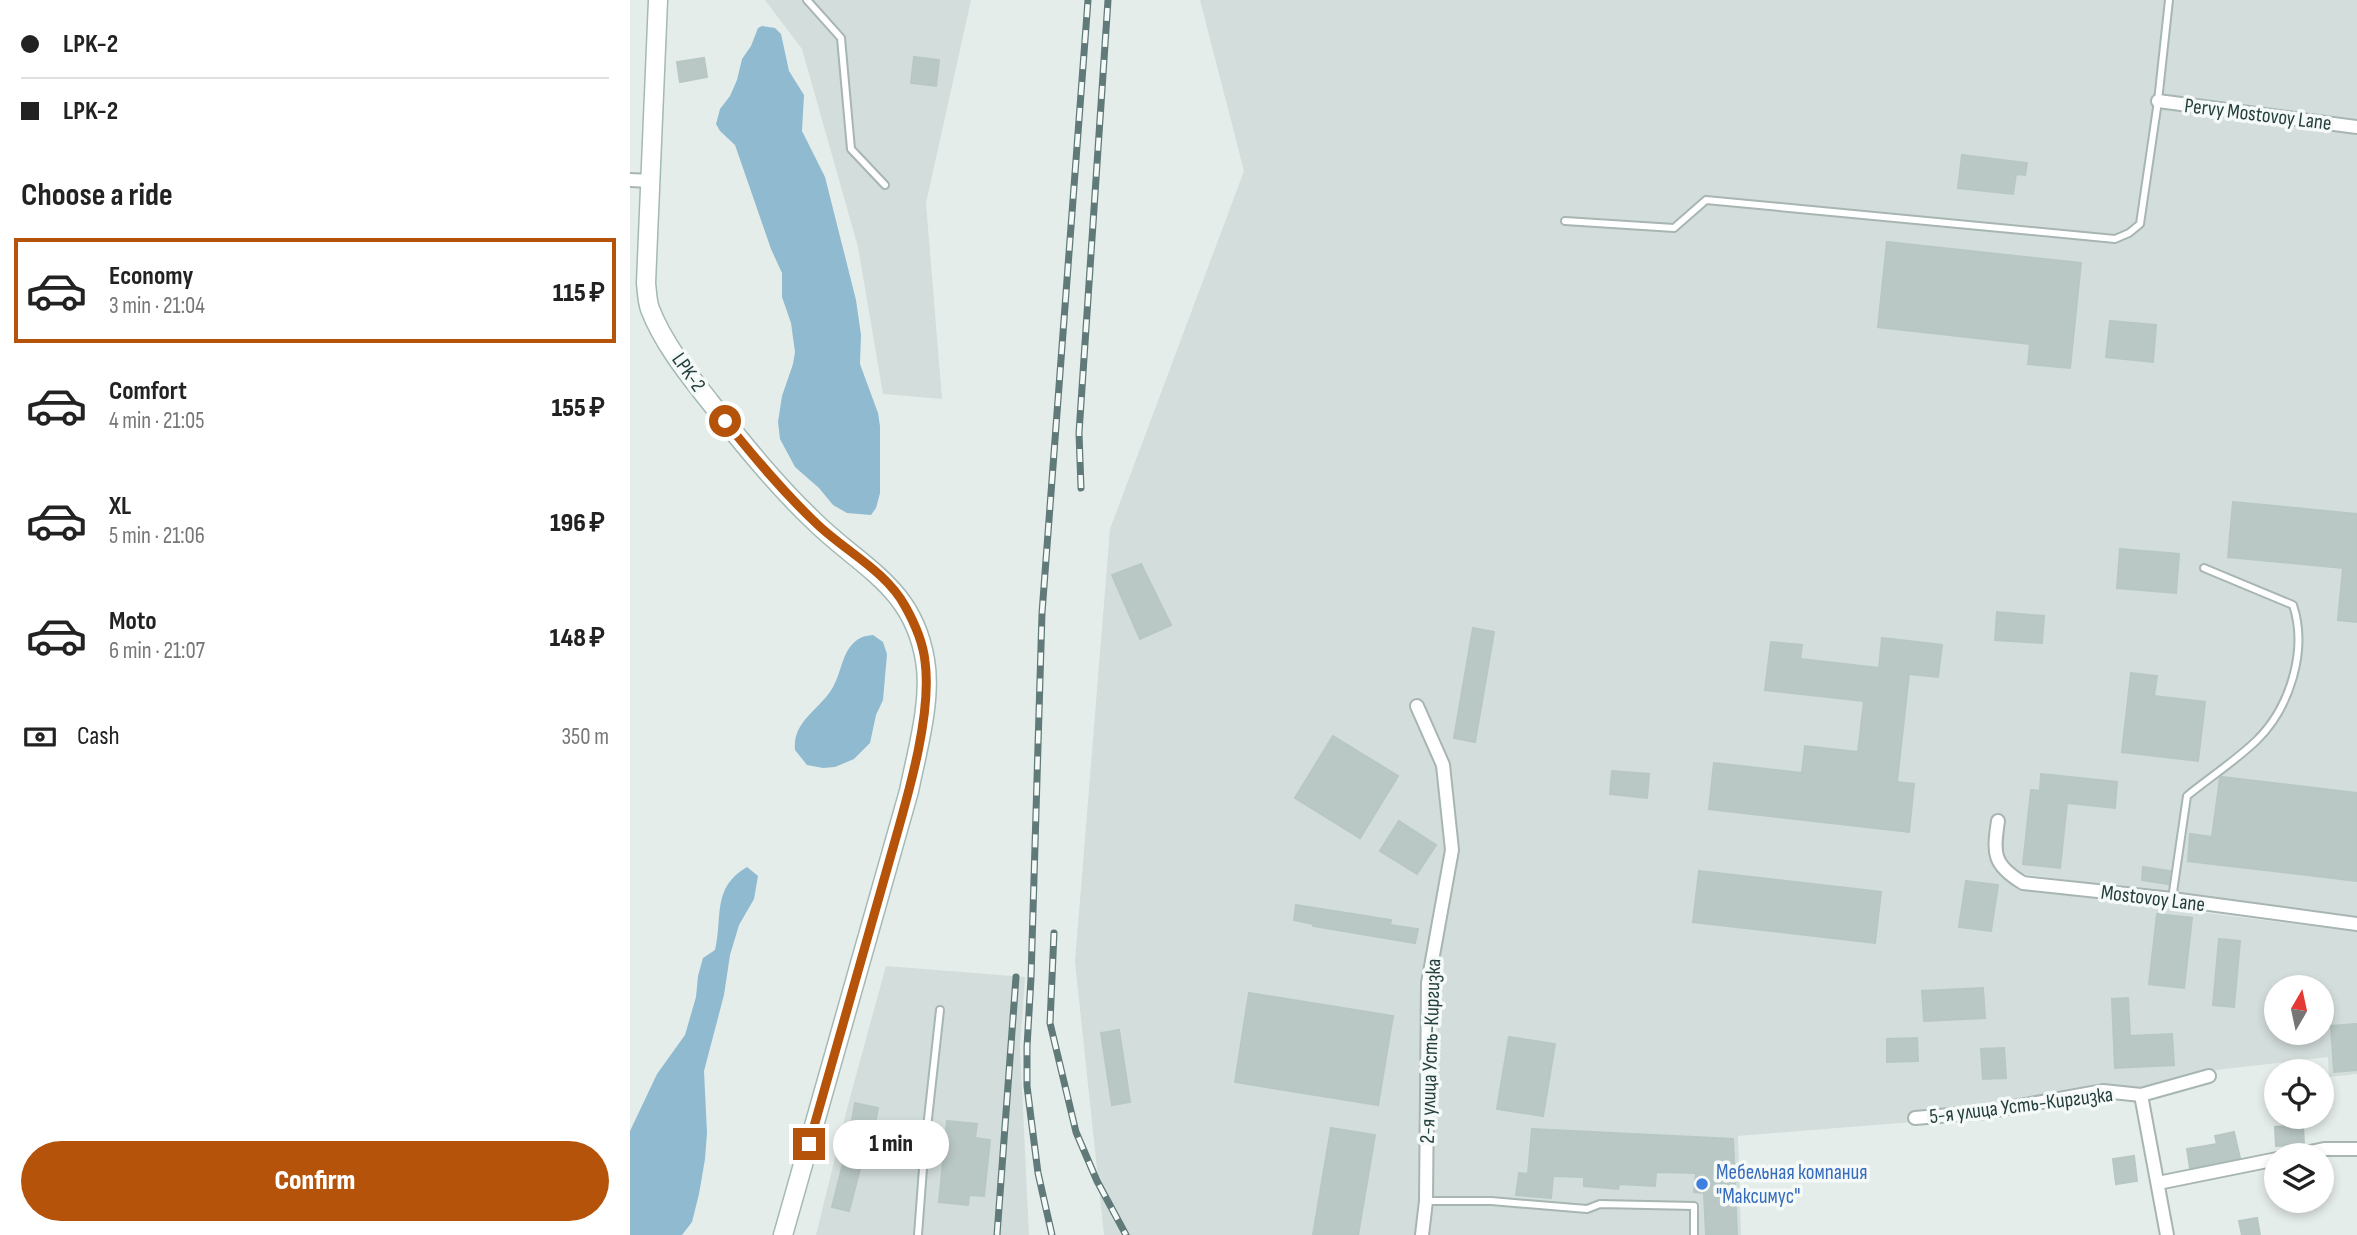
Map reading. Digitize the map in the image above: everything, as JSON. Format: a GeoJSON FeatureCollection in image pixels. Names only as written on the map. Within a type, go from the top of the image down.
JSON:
{"type":"FeatureCollection","features":[{"type":"Feature","properties":{"kind":"street","name":"LPK-2"},"geometry":{"type":"LineString","coordinates":[[658,0],[646,283],[649,307],[691,379],[752,454],[816,523],[875,571],[895,592],[905,605],[916,629],[925,660],[926,689],[909,791],[783,1235]]}},
{"type":"Feature","properties":{"kind":"street","name":"Pervy Mostovoy Lane"},"geometry":{"type":"LineString","coordinates":[[2158,101],[2357,127]]}},
{"type":"Feature","properties":{"kind":"street"},"geometry":{"type":"LineString","coordinates":[[630,180],[651,181]]}},
{"type":"Feature","properties":{"kind":"street","name":"2-я улица Усть-Киргизка"},"geometry":{"type":"LineString","coordinates":[[1417,706],[1443,765],[1451,850],[1428,983],[1426,1201],[1422,1235]]}},
{"type":"Feature","properties":{"kind":"street","name":"Mostovoy Lane"},"geometry":{"type":"LineString","coordinates":[[1998,821],[1996,859],[2006,872],[2023,883],[2172,899],[2357,924]]}},
{"type":"Feature","properties":{"kind":"street","name":"5-я улица Усть-Киргизка"},"geometry":{"type":"LineString","coordinates":[[1915,1118],[1986,1112],[2103,1091],[2141,1095],[2209,1076]]}},
{"type":"Feature","properties":{"kind":"street"},"geometry":{"type":"LineString","coordinates":[[2141,1095],[2167,1235]]}},
{"type":"Feature","properties":{"kind":"street"},"geometry":{"type":"LineString","coordinates":[[2334,1149],[2357,1149]]}},
{"type":"Feature","properties":{"kind":"street"},"geometry":{"type":"LineString","coordinates":[[2158,1183],[2264,1162]]}},
{"type":"Feature","properties":{"kind":"lane"},"geometry":{"type":"LineString","coordinates":[[807,0],[841,38],[851,149],[885,185]]}},
{"type":"Feature","properties":{"kind":"lane"},"geometry":{"type":"LineString","coordinates":[[1565,220],[1674,228],[1706,200],[2115,239],[2140,224],[2169,0]]}},
{"type":"Feature","properties":{"kind":"lane"},"geometry":{"type":"LineString","coordinates":[[2172,899],[2187,796],[2257,740],[2276,716],[2289,690],[2299,642],[2298,622],[2292,605],[2204,568]]}},
{"type":"Feature","properties":{"kind":"lane"},"geometry":{"type":"LineString","coordinates":[[918,1235],[940,1010]]}},
{"type":"Feature","properties":{"kind":"lane"},"geometry":{"type":"LineString","coordinates":[[1426,1201],[1491,1200],[1587,1209],[1600,1204],[1695,1206],[1694,1235]]}},
{"type":"Feature","properties":{"kind":"shaded area"},"geometry":{"type":"Polygon","coordinates":[[[765,0],[971,0],[926,203],[942,399],[883,394],[858,247],[802,49],[765,0]]]}},
{"type":"Feature","properties":{"kind":"shaded area"},"geometry":{"type":"Polygon","coordinates":[[[1200,0],[2357,0],[2357,917],[2022,874],[2019,889],[2357,932],[2357,1074],[2334,1076],[2334,1059],[2328,1057],[2264,1059],[2264,1064],[2207,1071],[2139,1089],[1912,1122],[1738,1136],[1741,1235],[1104,1235],[1075,962],[1110,529],[1244,171],[1200,0]]]}},
{"type":"Feature","properties":{"kind":"shaded area"},"geometry":{"type":"Polygon","coordinates":[[[886,966],[1025,977],[1020,1047],[1029,1235],[816,1235],[886,966]]]}},
{"type":"Feature","properties":{"kind":"water"},"geometry":{"type":"Polygon","coordinates":[[[758,28],[775,28],[781,34],[789,71],[804,95],[802,131],[825,177],[856,300],[861,335],[860,364],[880,426],[880,493],[871,515],[847,513],[833,505],[819,488],[795,467],[780,439],[778,422],[782,396],[795,352],[791,323],[782,297],[782,273],[735,145],[716,124],[720,109],[737,80],[742,59],[758,28]]]}},
{"type":"Feature","properties":{"kind":"water"},"geometry":{"type":"Polygon","coordinates":[[[873,635],[883,642],[887,654],[883,700],[876,715],[870,743],[854,759],[835,767],[807,765],[795,750],[798,731],[833,687],[850,647],[860,638],[873,635]]]}},
{"type":"Feature","properties":{"kind":"water"},"geometry":{"type":"Polygon","coordinates":[[[747,867],[758,876],[754,899],[739,925],[730,955],[724,995],[704,1071],[707,1133],[705,1159],[692,1222],[682,1235],[630,1235],[630,1131],[657,1074],[685,1035],[703,958],[715,950],[723,894],[736,875],[747,867]]]}},
{"type":"Feature","properties":{"kind":"building"},"geometry":{"type":"Polygon","coordinates":[[[914,57],[939,60],[936,86],[911,83],[914,57]]]}},
{"type":"Feature","properties":{"kind":"building"},"geometry":{"type":"Polygon","coordinates":[[[704,58],[707,77],[680,82],[677,62],[704,58]]]}},
{"type":"Feature","properties":{"kind":"building"},"geometry":{"type":"Polygon","coordinates":[[[1962,155],[2027,163],[2025,175],[2016,174],[2013,194],[1958,188],[1962,155]]]}},
{"type":"Feature","properties":{"kind":"building"},"geometry":{"type":"Polygon","coordinates":[[[1887,242],[2081,263],[2070,368],[2028,364],[2030,344],[1878,327],[1887,242]]]}},
{"type":"Feature","properties":{"kind":"building"},"geometry":{"type":"Polygon","coordinates":[[[2110,321],[2156,325],[2153,362],[2106,357],[2110,321]]]}},
{"type":"Feature","properties":{"kind":"building"},"geometry":{"type":"Polygon","coordinates":[[[2233,502],[2357,514],[2357,622],[2338,620],[2343,568],[2228,557],[2233,502]]]}},
{"type":"Feature","properties":{"kind":"building"},"geometry":{"type":"Polygon","coordinates":[[[2120,549],[2179,554],[2176,593],[2117,588],[2120,549]]]}},
{"type":"Feature","properties":{"kind":"building"},"geometry":{"type":"Polygon","coordinates":[[[1141,564],[1171,625],[1140,639],[1112,575],[1141,564]]]}},
{"type":"Feature","properties":{"kind":"building"},"geometry":{"type":"Polygon","coordinates":[[[1997,612],[2044,616],[2042,643],[1995,640],[1997,612]]]}},
{"type":"Feature","properties":{"kind":"building"},"geometry":{"type":"Polygon","coordinates":[[[1473,628],[1494,632],[1475,742],[1454,738],[1473,628]]]}},
{"type":"Feature","properties":{"kind":"building"},"geometry":{"type":"Polygon","coordinates":[[[1882,638],[1942,645],[1938,677],[1909,674],[1897,782],[1914,784],[1909,832],[1709,809],[1714,763],[1802,773],[1805,746],[1858,752],[1864,701],[1765,690],[1771,642],[1802,645],[1800,659],[1879,668],[1882,638]]]}},
{"type":"Feature","properties":{"kind":"building"},"geometry":{"type":"Polygon","coordinates":[[[2131,673],[2157,676],[2154,696],[2205,702],[2198,761],[2122,752],[2131,673]]]}},
{"type":"Feature","properties":{"kind":"building"},"geometry":{"type":"Polygon","coordinates":[[[1333,736],[1398,776],[1360,838],[1295,798],[1333,736]]]}},
{"type":"Feature","properties":{"kind":"building"},"geometry":{"type":"Polygon","coordinates":[[[1612,771],[1649,774],[1647,798],[1610,794],[1612,771]]]}},
{"type":"Feature","properties":{"kind":"building"},"geometry":{"type":"Polygon","coordinates":[[[2041,774],[2117,782],[2115,808],[2067,803],[2060,868],[2023,864],[2031,790],[2040,791],[2041,774]]]}},
{"type":"Feature","properties":{"kind":"building"},"geometry":{"type":"Polygon","coordinates":[[[2222,777],[2357,793],[2357,881],[2188,861],[2190,834],[2212,837],[2222,777]]]}},
{"type":"Feature","properties":{"kind":"building"},"geometry":{"type":"Polygon","coordinates":[[[1399,821],[1436,845],[1417,874],[1380,851],[1399,821]]]}},
{"type":"Feature","properties":{"kind":"building"},"geometry":{"type":"Polygon","coordinates":[[[2143,867],[2170,871],[2168,884],[2142,880],[2143,867]]]}},
{"type":"Feature","properties":{"kind":"building"},"geometry":{"type":"Polygon","coordinates":[[[1699,871],[1881,892],[1875,943],[1693,922],[1699,871]]]}},
{"type":"Feature","properties":{"kind":"building"},"geometry":{"type":"Polygon","coordinates":[[[1966,881],[1998,885],[1991,931],[1959,927],[1966,881]]]}},
{"type":"Feature","properties":{"kind":"building"},"geometry":{"type":"Polygon","coordinates":[[[1296,905],[1391,920],[1390,925],[1418,929],[1415,943],[1313,926],[1294,920],[1296,905]]]}},
{"type":"Feature","properties":{"kind":"building"},"geometry":{"type":"Polygon","coordinates":[[[2157,914],[2192,918],[2184,988],[2149,984],[2157,914]]]}},
{"type":"Feature","properties":{"kind":"building"},"geometry":{"type":"Polygon","coordinates":[[[2219,939],[2240,941],[2234,1007],[2213,1005],[2219,939]]]}},
{"type":"Feature","properties":{"kind":"building"},"geometry":{"type":"Polygon","coordinates":[[[1983,988],[1985,1018],[1924,1021],[1922,991],[1983,988]]]}},
{"type":"Feature","properties":{"kind":"building"},"geometry":{"type":"Polygon","coordinates":[[[1249,993],[1393,1016],[1378,1105],[1235,1082],[1249,993]]]}},
{"type":"Feature","properties":{"kind":"building"},"geometry":{"type":"Polygon","coordinates":[[[2128,998],[2130,1036],[2172,1034],[2174,1065],[2115,1068],[2112,999],[2128,998]]]}},
{"type":"Feature","properties":{"kind":"building"},"geometry":{"type":"Polygon","coordinates":[[[2357,1024],[2357,1070],[2334,1072],[2334,1026],[2357,1024]]]}},
{"type":"Feature","properties":{"kind":"building"},"geometry":{"type":"Polygon","coordinates":[[[1119,1030],[1130,1102],[1112,1105],[1101,1033],[1119,1030]]]}},
{"type":"Feature","properties":{"kind":"building"},"geometry":{"type":"Polygon","coordinates":[[[1509,1037],[1555,1044],[1543,1116],[1497,1109],[1509,1037]]]}},
{"type":"Feature","properties":{"kind":"building"},"geometry":{"type":"Polygon","coordinates":[[[1917,1038],[1918,1061],[1887,1062],[1887,1039],[1917,1038]]]}},
{"type":"Feature","properties":{"kind":"building"},"geometry":{"type":"Polygon","coordinates":[[[2004,1048],[2006,1078],[1983,1079],[1981,1049],[2004,1048]]]}},
{"type":"Feature","properties":{"kind":"building"},"geometry":{"type":"Polygon","coordinates":[[[855,1103],[878,1108],[872,1139],[864,1137],[861,1165],[849,1211],[832,1207],[855,1103]]]}},
{"type":"Feature","properties":{"kind":"building"},"geometry":{"type":"Polygon","coordinates":[[[947,1121],[977,1124],[975,1138],[990,1140],[984,1196],[969,1195],[968,1205],[939,1202],[947,1121]]]}},
{"type":"Feature","properties":{"kind":"building"},"geometry":{"type":"Polygon","coordinates":[[[1331,1128],[1375,1135],[1358,1235],[1313,1235],[1331,1128]]]}},
{"type":"Feature","properties":{"kind":"building"},"geometry":{"type":"Polygon","coordinates":[[[1532,1129],[1733,1139],[1737,1235],[1706,1235],[1704,1193],[1694,1192],[1696,1173],[1656,1172],[1655,1186],[1619,1184],[1618,1189],[1584,1186],[1584,1177],[1553,1176],[1551,1198],[1516,1195],[1519,1173],[1528,1174],[1532,1129]]]}},
{"type":"Feature","properties":{"kind":"building"},"geometry":{"type":"Polygon","coordinates":[[[2275,1129],[2303,1129],[2304,1143],[2276,1143],[2275,1129]]]}},
{"type":"Feature","properties":{"kind":"building"},"geometry":{"type":"Polygon","coordinates":[[[2234,1132],[2240,1158],[2190,1168],[2187,1149],[2217,1144],[2215,1136],[2234,1132]]]}},
{"type":"Feature","properties":{"kind":"building"},"geometry":{"type":"Polygon","coordinates":[[[2134,1156],[2137,1181],[2116,1184],[2113,1159],[2134,1156]]]}},
{"type":"Feature","properties":{"kind":"building"},"geometry":{"type":"Polygon","coordinates":[[[2257,1218],[2260,1235],[2242,1235],[2239,1221],[2257,1218]]]}},
{"type":"Feature","properties":{"kind":"railway"},"geometry":{"type":"LineString","coordinates":[[1052,1235],[1038,1173],[1027,1086],[1027,1047],[1042,613],[1088,0]]}},
{"type":"Feature","properties":{"kind":"railway"},"geometry":{"type":"LineString","coordinates":[[1081,488],[1079,433],[1108,0]]}},
{"type":"Feature","properties":{"kind":"railway"},"geometry":{"type":"LineString","coordinates":[[1054,933],[1050,1023],[1076,1132],[1097,1181],[1126,1235]]}},
{"type":"Feature","properties":{"kind":"railway"},"geometry":{"type":"LineString","coordinates":[[997,1235],[1016,977]]}},
{"type":"Feature","properties":{"kind":"place","name":"Мебельная компания \"Максимус\""},"geometry":{"type":"Point","coordinates":[1702,1184]}},
{"type":"Feature","properties":{"kind":"route"},"geometry":{"type":"LineString","coordinates":[[725,421],[816,523],[875,571],[895,592],[905,605],[916,629],[925,660],[926,689],[909,791],[809,1144]]}}]}
